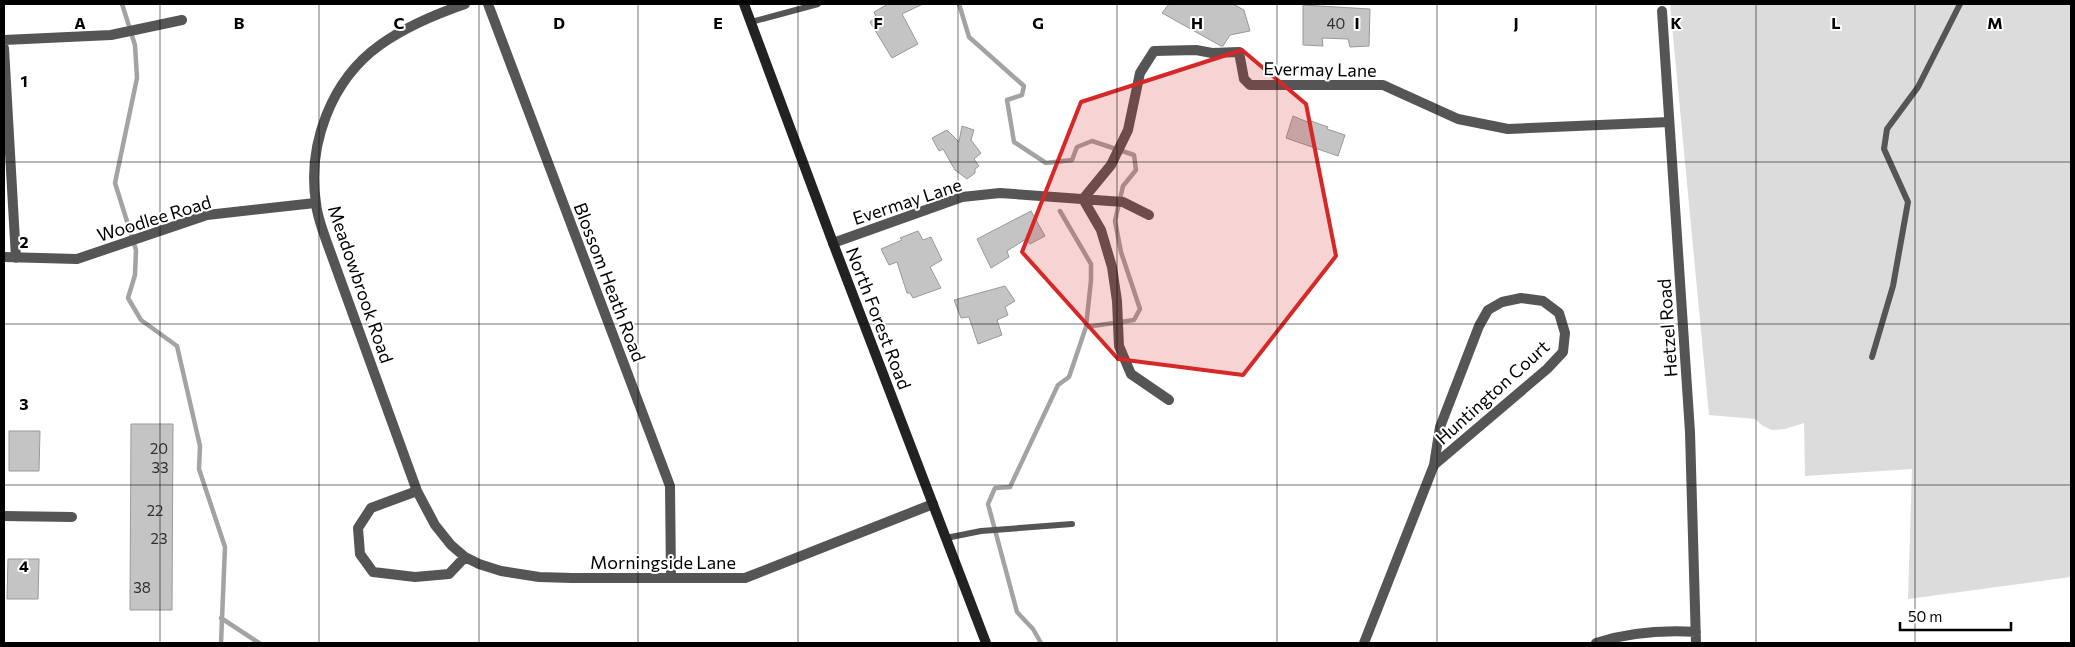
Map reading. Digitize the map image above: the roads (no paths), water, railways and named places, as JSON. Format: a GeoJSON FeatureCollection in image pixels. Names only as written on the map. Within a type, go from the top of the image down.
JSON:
{"type":"FeatureCollection","features":[{"type":"Feature","properties":{"kind":"main road","name":"North Forest Road"},"geometry":{"type":"LineString","coordinates":[[744,4],[832,243],[986,643]]}},
{"type":"Feature","properties":{"kind":"street","name":"Meadowbrook Road"},"geometry":{"type":"LineString","coordinates":[[418,491],[326,240],[315,203],[316,153],[320,132],[328,111],[343,84],[379,46],[415,24],[465,4]]}},
{"type":"Feature","properties":{"kind":"street","name":"Blossom Heath Road"},"geometry":{"type":"LineString","coordinates":[[488,4],[670,486],[672,578]]}},
{"type":"Feature","properties":{"kind":"street","name":"Hetzel Road"},"geometry":{"type":"LineString","coordinates":[[1662,11],[1690,432],[1696,643]]}},
{"type":"Feature","properties":{"kind":"street"},"geometry":{"type":"LineString","coordinates":[[4,40],[111,35],[182,20]]}},
{"type":"Feature","properties":{"kind":"street"},"geometry":{"type":"LineString","coordinates":[[4,48],[16,258]]}},
{"type":"Feature","properties":{"kind":"street","name":"Evermay Lane"},"geometry":{"type":"LineString","coordinates":[[1083,199],[1111,165],[1124,139],[1128,130],[1140,73],[1154,52],[1196,50],[1212,54],[1239,52],[1244,79],[1250,84],[1384,85],[1458,119],[1508,129],[1669,122]]}},
{"type":"Feature","properties":{"kind":"street","name":"Evermay Lane"},"geometry":{"type":"LineString","coordinates":[[832,243],[962,197],[1000,193],[1122,202],[1149,215]]}},
{"type":"Feature","properties":{"kind":"street"},"geometry":{"type":"LineString","coordinates":[[1083,199],[1101,230],[1112,267],[1117,301],[1119,346],[1131,374],[1169,400]]}},
{"type":"Feature","properties":{"kind":"street","name":"Woodlee Road"},"geometry":{"type":"LineString","coordinates":[[4,258],[78,259],[207,215],[315,203]]}},
{"type":"Feature","properties":{"kind":"street","name":"Huntington Court"},"geometry":{"type":"LineString","coordinates":[[1364,643],[1434,465],[1440,427],[1479,326],[1488,310],[1502,302],[1521,298],[1543,301],[1559,313],[1566,333],[1563,352],[1547,369],[1434,465]]}},
{"type":"Feature","properties":{"kind":"street","name":"Morningside Lane"},"geometry":{"type":"LineString","coordinates":[[418,491],[435,525],[451,545],[465,557],[501,571],[539,576],[745,578],[933,504]]}},
{"type":"Feature","properties":{"kind":"street"},"geometry":{"type":"LineString","coordinates":[[418,491],[371,508],[358,528],[360,554],[373,572],[415,577],[450,574],[465,557]]}},
{"type":"Feature","properties":{"kind":"street"},"geometry":{"type":"LineString","coordinates":[[4,516],[72,517]]}},
{"type":"Feature","properties":{"kind":"street"},"geometry":{"type":"LineString","coordinates":[[1596,643],[1610,638],[1651,633],[1696,632]]}},
{"type":"Feature","properties":{"kind":"lane"},"geometry":{"type":"LineString","coordinates":[[751,22],[818,4]]}},
{"type":"Feature","properties":{"kind":"lane"},"geometry":{"type":"LineString","coordinates":[[1872,357],[1893,286],[1908,202],[1884,149],[1887,129],[1918,87],[1960,4]]}},
{"type":"Feature","properties":{"kind":"lane"},"geometry":{"type":"LineString","coordinates":[[946,538],[981,531],[1072,524]]}},
{"type":"Feature","properties":{"kind":"waterway"},"geometry":{"type":"LineString","coordinates":[[122,4],[135,45],[137,78],[115,183],[136,250],[135,275],[128,298],[141,320],[177,346],[200,446],[199,469],[225,547],[221,643]]}},
{"type":"Feature","properties":{"kind":"waterway"},"geometry":{"type":"LineString","coordinates":[[959,4],[969,37],[1024,86],[1022,95],[1007,100],[1014,142],[1046,163],[1072,160],[1077,147],[1092,141],[1134,155],[1136,170],[1123,186],[1115,221],[1121,252],[1140,309],[1134,320],[1086,327],[1069,377],[1058,385],[1010,487],[995,488],[988,504],[1017,612],[1033,629],[1041,643]]}},
{"type":"Feature","properties":{"kind":"waterway"},"geometry":{"type":"LineString","coordinates":[[1060,211],[1091,264],[1086,327]]}},
{"type":"Feature","properties":{"kind":"waterway"},"geometry":{"type":"LineString","coordinates":[[221,618],[259,643]]}}]}
